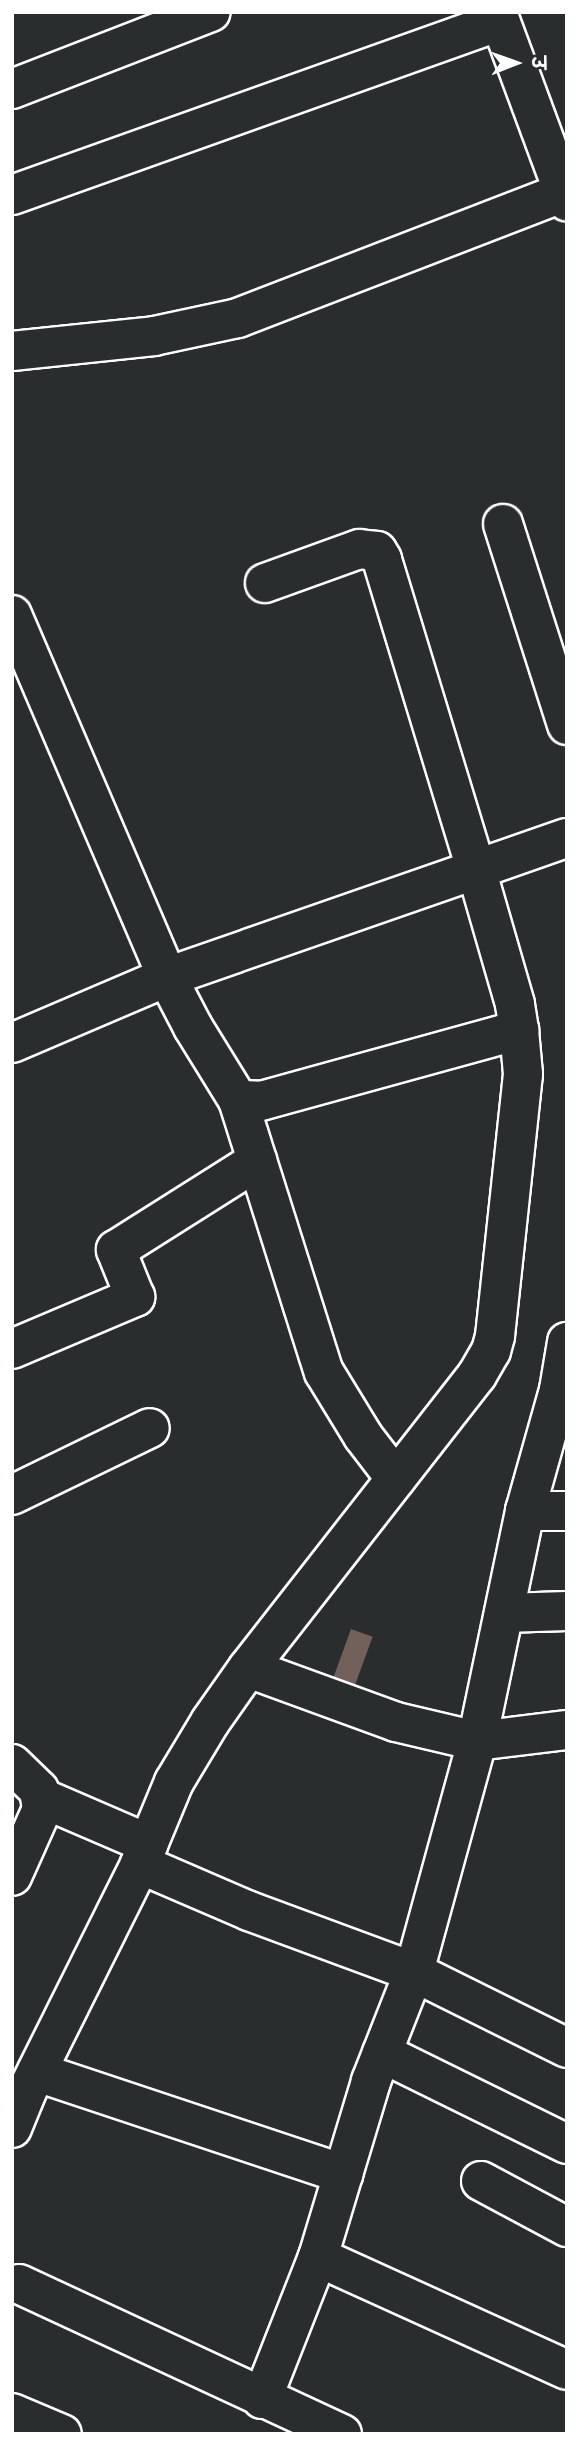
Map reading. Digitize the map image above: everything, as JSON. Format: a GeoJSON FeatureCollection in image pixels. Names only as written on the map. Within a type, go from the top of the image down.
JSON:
{"type":"FeatureCollection","features":[{"type":"Feature","properties":{"kind":"street"},"geometry":{"type":"LineString","coordinates":[[12,89],[211,12]]}},
{"type":"Feature","properties":{"kind":"street"},"geometry":{"type":"LineString","coordinates":[[12,195],[498,17],[566,195],[238,318],[154,336],[12,351]]}},
{"type":"Feature","properties":{"kind":"street"},"geometry":{"type":"LineString","coordinates":[[503,524],[567,725]]}},
{"type":"Feature","properties":{"kind":"street"},"geometry":{"type":"LineString","coordinates":[[12,2128],[144,1854],[174,1782],[248,1668],[477,1375],[491,1351],[523,1074],[515,1004],[476,869],[382,559],[377,551],[359,549],[265,583]]}},
{"type":"Feature","properties":{"kind":"street"},"geometry":{"type":"LineString","coordinates":[[12,615],[167,977],[206,1049],[238,1100],[324,1372],[363,1436],[396,1479]]}},
{"type":"Feature","properties":{"kind":"street"},"geometry":{"type":"LineString","coordinates":[[12,1043],[167,977],[567,838]]}},
{"type":"Feature","properties":{"kind":"street"},"geometry":{"type":"LineString","coordinates":[[238,1100],[261,1101],[519,1030]]}},
{"type":"Feature","properties":{"kind":"street"},"geometry":{"type":"LineString","coordinates":[[12,1349],[135,1297],[116,1250],[257,1161]]}},
{"type":"Feature","properties":{"kind":"street"},"geometry":{"type":"LineString","coordinates":[[261,2399],[318,2257],[382,2053],[414,1972],[477,1741],[525,1511],[563,1390],[567,1342]]}},
{"type":"Feature","properties":{"kind":"street"},"geometry":{"type":"LineString","coordinates":[[12,1495],[150,1428]]}},
{"type":"Feature","properties":{"kind":"street"},"geometry":{"type":"LineString","coordinates":[[525,1511],[567,1511]]}},
{"type":"Feature","properties":{"kind":"street"},"geometry":{"type":"LineString","coordinates":[[504,1613],[567,1611]]}},
{"type":"Feature","properties":{"kind":"street"},"geometry":{"type":"LineString","coordinates":[[248,1668],[396,1722],[477,1741],[567,1730]]}},
{"type":"Feature","properties":{"kind":"street"},"geometry":{"type":"LineString","coordinates":[[12,1765],[38,1790],[41,1798],[39,1821],[12,1877]]}},
{"type":"Feature","properties":{"kind":"street"},"geometry":{"type":"LineString","coordinates":[[41,1798],[249,1911],[414,1972],[567,2048]]}},
{"type":"Feature","properties":{"kind":"street"},"geometry":{"type":"LineString","coordinates":[[382,2053],[567,2144]]}},
{"type":"Feature","properties":{"kind":"street"},"geometry":{"type":"LineString","coordinates":[[37,2072],[343,2174]]}},
{"type":"Feature","properties":{"kind":"street"},"geometry":{"type":"LineString","coordinates":[[481,2181],[567,2227]]}},
{"type":"Feature","properties":{"kind":"street"},"geometry":{"type":"LineString","coordinates":[[318,2257],[567,2370]]}},
{"type":"Feature","properties":{"kind":"street"},"geometry":{"type":"LineString","coordinates":[[15,2287],[342,2434]]}},
{"type":"Feature","properties":{"kind":"street"},"geometry":{"type":"LineString","coordinates":[[12,2413],[62,2434]]}},
{"type":"Feature","properties":{"kind":"building"},"geometry":{"type":"Polygon","coordinates":[[[351,1629],[373,1637],[355,1685],[334,1677],[351,1629]]]}}]}
